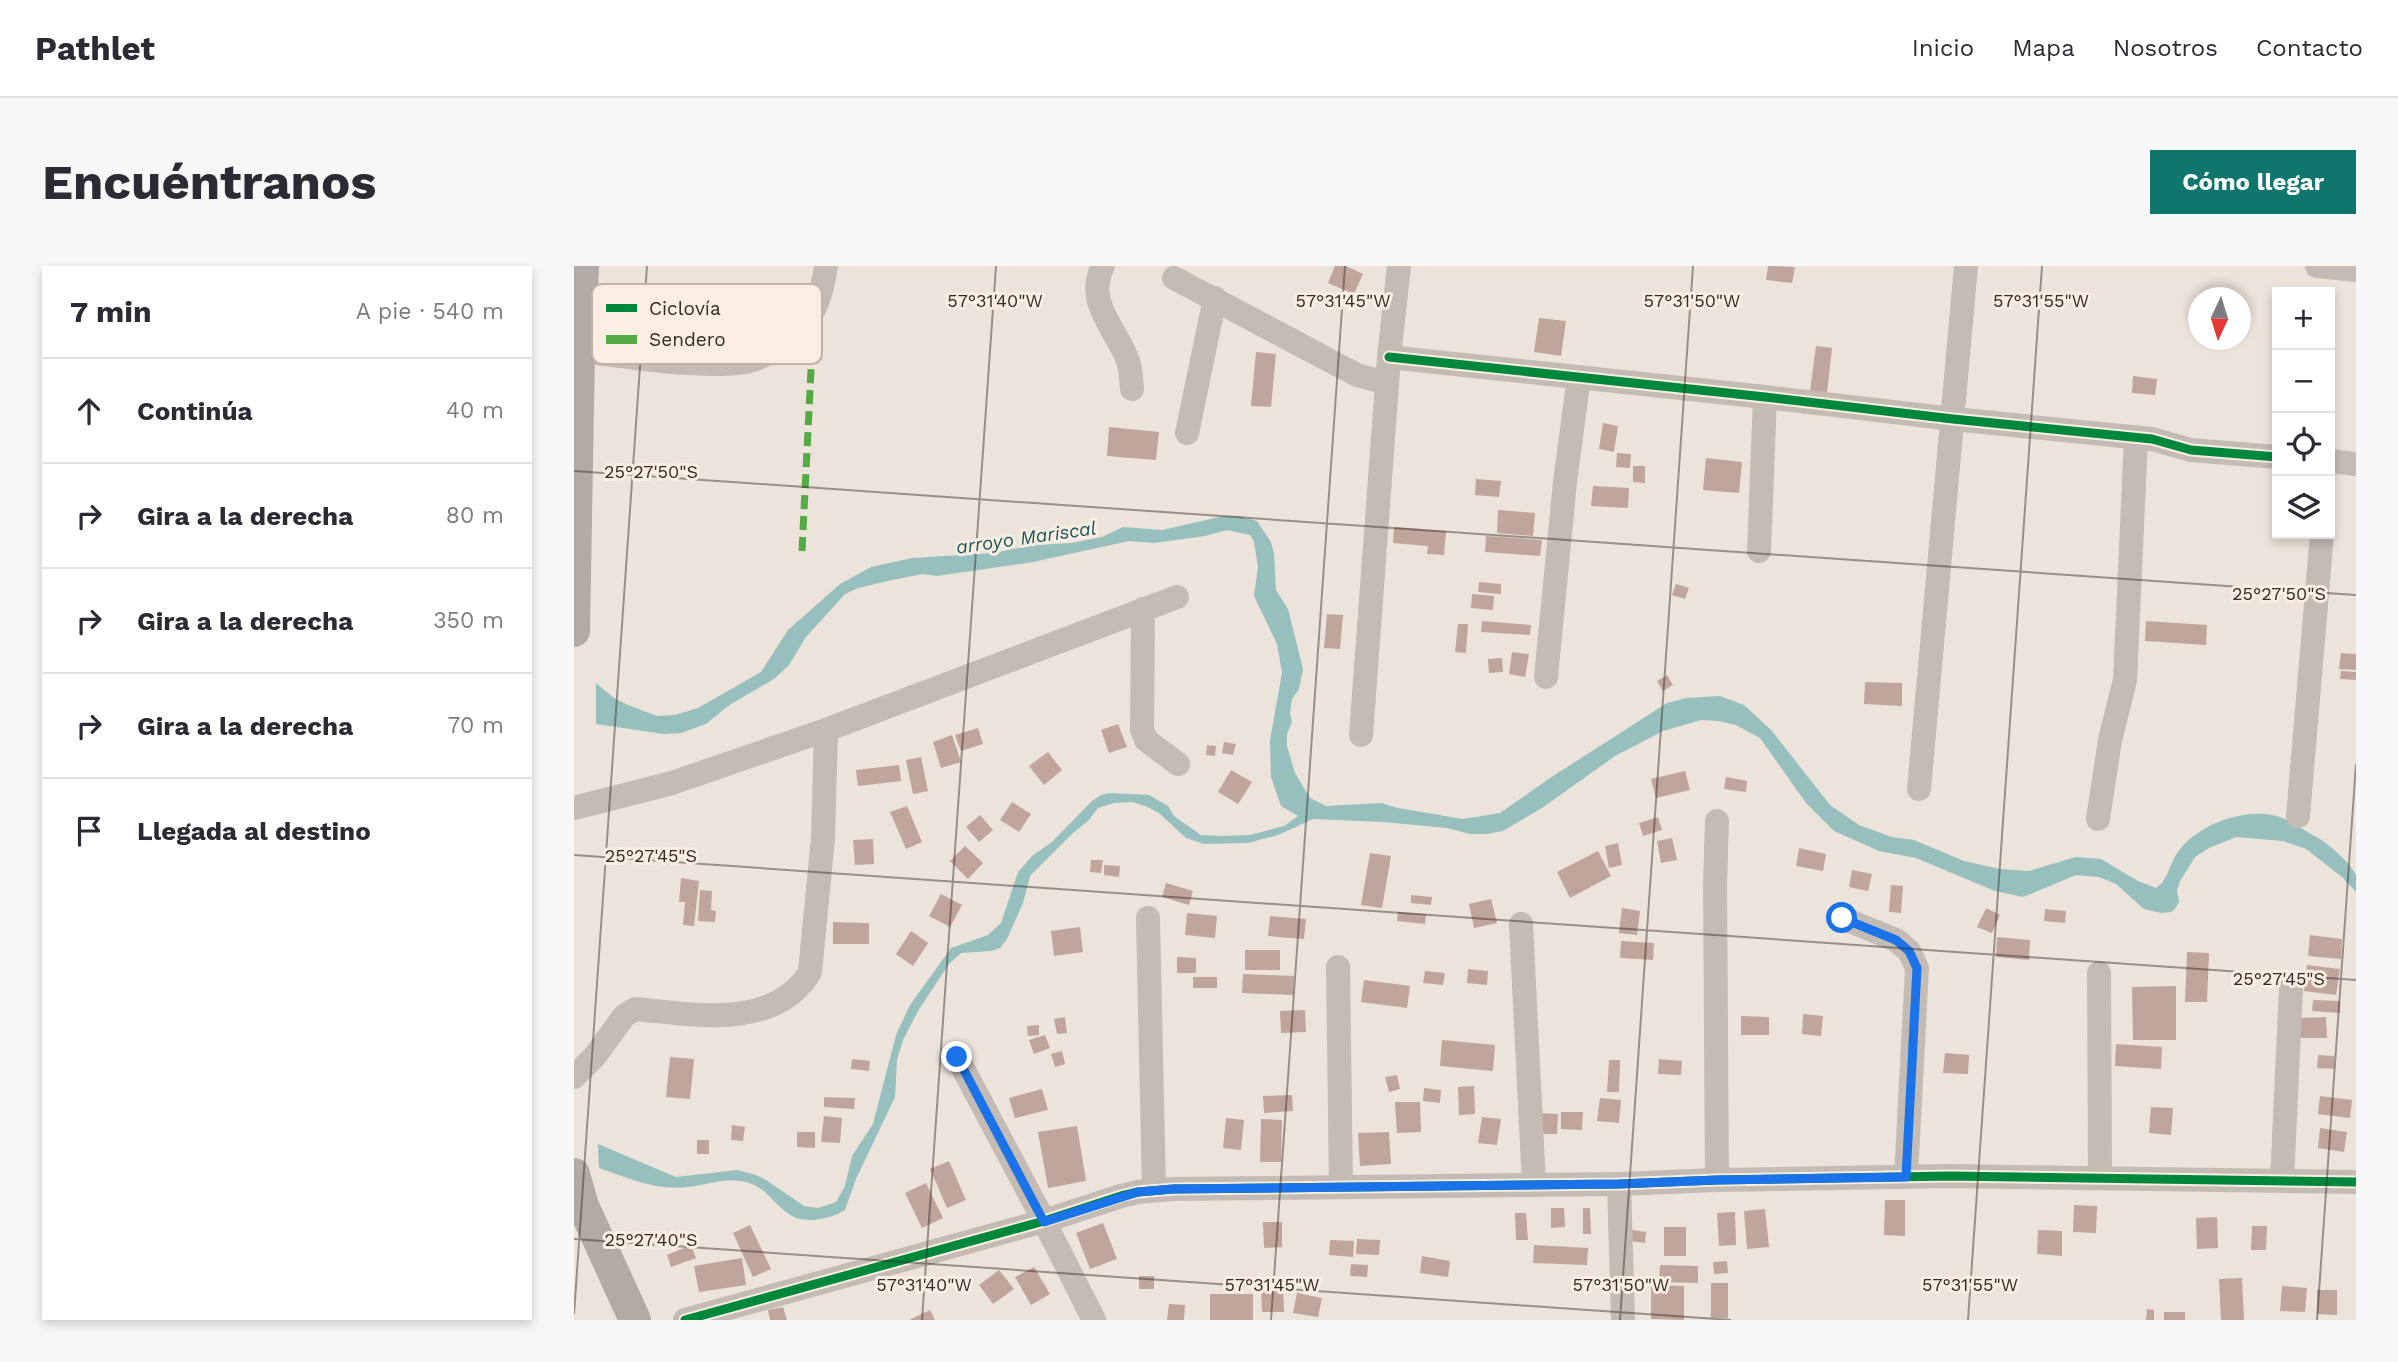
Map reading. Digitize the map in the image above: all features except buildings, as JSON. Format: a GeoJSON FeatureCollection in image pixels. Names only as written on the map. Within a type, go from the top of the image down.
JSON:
{"type":"FeatureCollection","features":[{"type":"Feature","properties":{"kind":"main road"},"geometry":{"type":"LineString","coordinates":[[574,631],[583,266]]}},
{"type":"Feature","properties":{"kind":"main road"},"geometry":{"type":"LineString","coordinates":[[574,1174],[583,1206],[635,1320]]}},
{"type":"Feature","properties":{"kind":"street"},"geometry":{"type":"LineString","coordinates":[[821,284],[826,266]]}},
{"type":"Feature","properties":{"kind":"street"},"geometry":{"type":"LineString","coordinates":[[1103,266],[1100,270],[1100,306],[1128,360],[1132,389]]}},
{"type":"Feature","properties":{"kind":"street"},"geometry":{"type":"LineString","coordinates":[[1361,735],[1389,357],[1399,266]]}},
{"type":"Feature","properties":{"kind":"street"},"geometry":{"type":"LineString","coordinates":[[1919,789],[1966,266]]}},
{"type":"Feature","properties":{"kind":"street"},"geometry":{"type":"LineString","coordinates":[[2317,266],[2356,270]]}},
{"type":"Feature","properties":{"kind":"street"},"geometry":{"type":"LineString","coordinates":[[1174,278],[1357,375],[1387,383]]}},
{"type":"Feature","properties":{"kind":"street"},"geometry":{"type":"LineString","coordinates":[[1187,433],[1215,298]]}},
{"type":"Feature","properties":{"kind":"street"},"geometry":{"type":"LineString","coordinates":[[579,351],[592,352]]}},
{"type":"Feature","properties":{"kind":"street"},"geometry":{"type":"LineString","coordinates":[[1389,357],[2160,440],[2191,450],[2272,457]]}},
{"type":"Feature","properties":{"kind":"street"},"geometry":{"type":"LineString","coordinates":[[1546,677],[1565,482],[1579,377]]}},
{"type":"Feature","properties":{"kind":"street"},"geometry":{"type":"LineString","coordinates":[[1759,551],[1765,397]]}},
{"type":"Feature","properties":{"kind":"street"},"geometry":{"type":"LineString","coordinates":[[2098,819],[2110,740],[2125,680],[2136,438]]}},
{"type":"Feature","properties":{"kind":"street"},"geometry":{"type":"LineString","coordinates":[[2335,462],[2356,464]]}},
{"type":"Feature","properties":{"kind":"street"},"geometry":{"type":"LineString","coordinates":[[2298,816],[2322,539]]}},
{"type":"Feature","properties":{"kind":"street"},"geometry":{"type":"LineString","coordinates":[[574,808],[672,783],[826,730],[1177,597]]}},
{"type":"Feature","properties":{"kind":"street"},"geometry":{"type":"LineString","coordinates":[[1143,609],[1142,730],[1146,740],[1178,764]]}},
{"type":"Feature","properties":{"kind":"street"},"geometry":{"type":"LineString","coordinates":[[574,1076],[595,1056],[624,1016],[635,1009],[736,1015],[762,1009],[800,988],[810,972],[821,865],[826,730]]}},
{"type":"Feature","properties":{"kind":"street"},"geometry":{"type":"LineString","coordinates":[[1717,821],[1717,1180]]}},
{"type":"Feature","properties":{"kind":"street"},"geometry":{"type":"LineString","coordinates":[[1148,918],[1154,1190]]}},
{"type":"Feature","properties":{"kind":"street"},"geometry":{"type":"LineString","coordinates":[[1842,918],[1896,940],[1909,951],[1917,968],[1906,1177]]}},
{"type":"Feature","properties":{"kind":"street"},"geometry":{"type":"LineString","coordinates":[[1521,924],[1534,1185]]}},
{"type":"Feature","properties":{"kind":"street"},"geometry":{"type":"LineString","coordinates":[[1338,967],[1341,1187]]}},
{"type":"Feature","properties":{"kind":"street"},"geometry":{"type":"LineString","coordinates":[[2099,973],[2100,1177]]}},
{"type":"Feature","properties":{"kind":"street"},"geometry":{"type":"LineString","coordinates":[[2282,1181],[2291,988]]}},
{"type":"Feature","properties":{"kind":"street"},"geometry":{"type":"LineString","coordinates":[[957,1057],[1094,1320]]}},
{"type":"Feature","properties":{"kind":"street"},"geometry":{"type":"LineString","coordinates":[[685,1320],[1044,1222],[1121,1196],[1154,1190],[1906,1177],[2100,1177],[2356,1182]]}},
{"type":"Feature","properties":{"kind":"street"},"geometry":{"type":"LineString","coordinates":[[1619,1184],[1623,1320]]}},
{"type":"Feature","properties":{"kind":"water"},"geometry":{"type":"Polygon","coordinates":[[[1224,516],[1257,521],[1271,542],[1276,590],[1288,609],[1303,669],[1299,689],[1292,699],[1292,722],[1287,734],[1287,746],[1295,773],[1310,798],[1326,806],[1381,803],[1463,819],[1500,813],[1667,703],[1686,698],[1720,696],[1744,705],[1772,731],[1830,805],[1859,825],[1892,837],[1914,840],[1964,861],[2000,869],[2029,871],[2076,857],[2101,859],[2138,881],[2156,888],[2163,881],[2178,852],[2199,833],[2212,825],[2242,815],[2272,815],[2285,819],[2318,838],[2345,860],[2356,875],[2356,892],[2342,877],[2306,849],[2283,841],[2236,837],[2195,857],[2180,881],[2177,891],[2179,902],[2171,912],[2144,909],[2116,884],[2099,877],[2076,875],[2023,897],[1995,891],[1916,858],[1879,851],[1834,831],[1806,803],[1760,738],[1736,725],[1718,721],[1701,720],[1663,731],[1615,756],[1542,808],[1503,831],[1487,834],[1383,822],[1313,819],[1278,835],[1248,843],[1204,844],[1186,838],[1159,813],[1145,806],[1132,802],[1114,803],[1098,808],[1088,821],[1030,876],[1023,903],[1007,939],[1000,948],[961,953],[949,964],[918,1011],[903,1040],[897,1060],[895,1097],[856,1179],[845,1210],[825,1218],[802,1219],[789,1214],[750,1183],[728,1180],[688,1187],[665,1187],[643,1183],[599,1168],[598,1144],[676,1177],[737,1170],[766,1180],[804,1206],[818,1208],[836,1202],[845,1186],[852,1156],[873,1124],[896,1035],[910,1005],[951,948],[988,935],[1001,923],[1018,872],[1092,801],[1110,793],[1149,795],[1168,806],[1174,816],[1201,835],[1250,835],[1284,826],[1298,816],[1281,806],[1271,777],[1270,740],[1282,673],[1277,644],[1254,596],[1258,567],[1254,542],[1250,535],[1227,530],[1154,543],[1129,541],[1033,562],[937,576],[923,574],[858,588],[845,594],[806,637],[789,665],[774,679],[728,706],[706,724],[681,733],[664,734],[596,724],[596,683],[614,698],[628,705],[657,716],[675,715],[698,708],[761,672],[788,630],[840,584],[871,567],[912,558],[994,553],[1033,545],[1071,543],[1102,537],[1123,527],[1162,530],[1224,516]]]}},
{"type":"Feature","properties":{"kind":"marked path"},"geometry":{"type":"LineString","coordinates":[[802,551],[811,364]]}},
{"type":"Feature","properties":{"kind":"cycle path"},"geometry":{"type":"LineString","coordinates":[[1389,357],[2152,439],[2191,450],[2272,457]]}},
{"type":"Feature","properties":{"kind":"cycle path"},"geometry":{"type":"LineString","coordinates":[[685,1320],[1044,1221],[1121,1196],[1173,1189],[1619,1184],[1950,1176],[2356,1182]]}},
{"type":"Feature","properties":{"kind":"route"},"geometry":{"type":"LineString","coordinates":[[957,1057],[1044,1222],[1121,1196],[1173,1189],[1619,1184],[1906,1177],[1917,968],[1909,951],[1896,940],[1842,918]]}},
{"type":"Feature","properties":{"kind":"water label","name":"arroyo Mariscal"},"geometry":{"type":"Point","coordinates":[1026,537]}}]}
